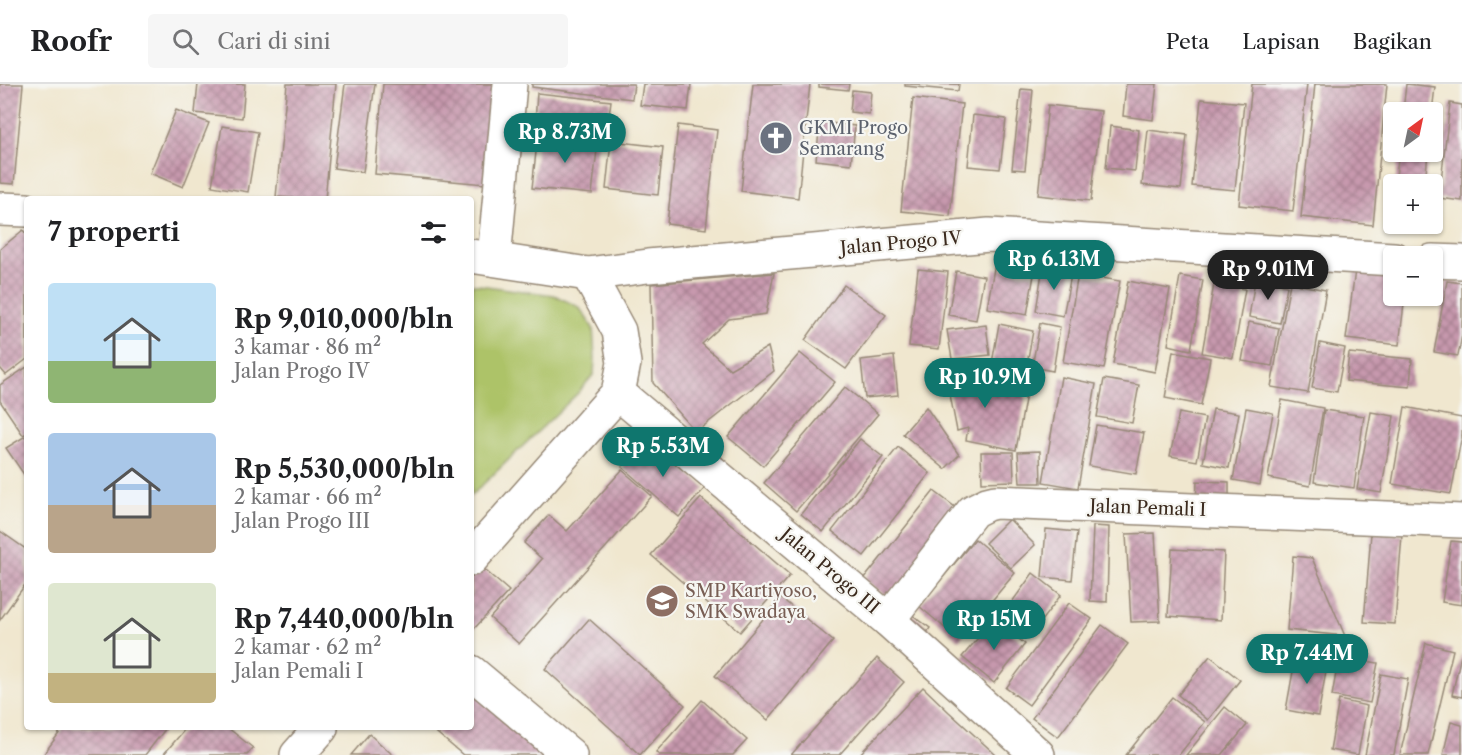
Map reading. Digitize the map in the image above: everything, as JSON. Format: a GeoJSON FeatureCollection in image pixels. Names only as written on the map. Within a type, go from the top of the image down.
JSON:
{"type":"FeatureCollection","features":[{"type":"Feature","properties":{"kind":"street"},"geometry":{"type":"LineString","coordinates":[[482,257],[510,84]]}},
{"type":"Feature","properties":{"kind":"street"},"geometry":{"type":"LineString","coordinates":[[0,209],[24,210]]}},
{"type":"Feature","properties":{"kind":"street","name":"Jalan Progo IV"},"geometry":{"type":"LineString","coordinates":[[482,257],[588,274],[648,266],[990,235],[1383,258]]}},
{"type":"Feature","properties":{"kind":"street"},"geometry":{"type":"LineString","coordinates":[[1443,261],[1462,262]]}},
{"type":"Feature","properties":{"kind":"street"},"geometry":{"type":"LineString","coordinates":[[474,556],[618,393],[624,363],[619,331],[588,274]]}},
{"type":"Feature","properties":{"kind":"street","name":"Jalan Progo III"},"geometry":{"type":"LineString","coordinates":[[618,393],[888,620],[1038,755]]}},
{"type":"Feature","properties":{"kind":"street","name":"Jalan Pemali I"},"geometry":{"type":"LineString","coordinates":[[888,620],[973,511],[980,506],[995,502],[1462,521]]}},
{"type":"Feature","properties":{"kind":"street"},"geometry":{"type":"LineString","coordinates":[[474,675],[570,755]]}},
{"type":"Feature","properties":{"kind":"street"},"geometry":{"type":"LineString","coordinates":[[297,755],[319,730]]}},
{"type":"Feature","properties":{"kind":"green space"},"geometry":{"type":"Polygon","coordinates":[[[474,284],[554,295],[579,307],[593,328],[595,358],[594,374],[578,393],[474,493],[474,284]]]}},
{"type":"Feature","properties":{"kind":"building"},"geometry":{"type":"Polygon","coordinates":[[[0,84],[23,84],[14,184],[0,183],[0,84]]]}},
{"type":"Feature","properties":{"kind":"building"},"geometry":{"type":"Polygon","coordinates":[[[198,84],[245,84],[242,118],[195,113],[198,84]]]}},
{"type":"Feature","properties":{"kind":"building"},"geometry":{"type":"Polygon","coordinates":[[[287,84],[336,84],[325,196],[276,196],[287,84]]]}},
{"type":"Feature","properties":{"kind":"building"},"geometry":{"type":"Polygon","coordinates":[[[345,84],[375,84],[363,172],[334,168],[345,84]]]}},
{"type":"Feature","properties":{"kind":"building"},"geometry":{"type":"Polygon","coordinates":[[[383,84],[495,84],[485,184],[375,174],[383,84]]]}},
{"type":"Feature","properties":{"kind":"building"},"geometry":{"type":"Polygon","coordinates":[[[532,84],[634,84],[632,99],[532,87],[532,84]]]}},
{"type":"Feature","properties":{"kind":"building"},"geometry":{"type":"Polygon","coordinates":[[[643,84],[691,84],[688,110],[640,105],[643,84]]]}},
{"type":"Feature","properties":{"kind":"building","name":"GKMI Progo Semarang"},"geometry":{"type":"Polygon","coordinates":[[[753,84],[810,84],[798,198],[741,191],[753,84]]]}},
{"type":"Feature","properties":{"kind":"building"},"geometry":{"type":"Polygon","coordinates":[[[819,84],[849,84],[848,90],[819,87],[819,84]]]}},
{"type":"Feature","properties":{"kind":"building"},"geometry":{"type":"Polygon","coordinates":[[[905,84],[959,84],[958,91],[905,86],[905,84]]]}},
{"type":"Feature","properties":{"kind":"building"},"geometry":{"type":"Polygon","coordinates":[[[1126,84],[1157,84],[1153,120],[1123,116],[1126,84]]]}},
{"type":"Feature","properties":{"kind":"building"},"geometry":{"type":"Polygon","coordinates":[[[1252,84],[1307,84],[1293,211],[1239,205],[1252,84]]]}},
{"type":"Feature","properties":{"kind":"building"},"geometry":{"type":"Polygon","coordinates":[[[1315,84],[1387,84],[1385,102],[1383,102],[1383,124],[1373,225],[1301,217],[1315,84]]]}},
{"type":"Feature","properties":{"kind":"building"},"geometry":{"type":"Polygon","coordinates":[[[1406,84],[1435,87],[1433,102],[1404,102],[1406,84]]]}},
{"type":"Feature","properties":{"kind":"building"},"geometry":{"type":"Polygon","coordinates":[[[1021,89],[1033,90],[1025,170],[1012,169],[1021,89]]]}},
{"type":"Feature","properties":{"kind":"building"},"geometry":{"type":"Polygon","coordinates":[[[852,90],[871,92],[869,114],[850,112],[852,90]]]}},
{"type":"Feature","properties":{"kind":"building"},"geometry":{"type":"Polygon","coordinates":[[[537,93],[611,101],[607,130],[535,122],[537,93]]]}},
{"type":"Feature","properties":{"kind":"building"},"geometry":{"type":"Polygon","coordinates":[[[913,98],[962,104],[950,216],[901,211],[913,98]]]}},
{"type":"Feature","properties":{"kind":"building"},"geometry":{"type":"Polygon","coordinates":[[[1201,99],[1244,103],[1235,190],[1192,186],[1201,99]]]}},
{"type":"Feature","properties":{"kind":"building"},"geometry":{"type":"Polygon","coordinates":[[[1450,103],[1462,105],[1462,201],[1443,199],[1442,174],[1450,103]]]}},
{"type":"Feature","properties":{"kind":"building"},"geometry":{"type":"Polygon","coordinates":[[[1048,105],[1101,111],[1091,201],[1038,195],[1048,105]]]}},
{"type":"Feature","properties":{"kind":"building"},"geometry":{"type":"Polygon","coordinates":[[[176,110],[209,123],[183,187],[150,173],[176,110]]]}},
{"type":"Feature","properties":{"kind":"building"},"geometry":{"type":"Polygon","coordinates":[[[973,115],[1006,119],[1000,169],[968,166],[973,115]]]}},
{"type":"Feature","properties":{"kind":"building"},"geometry":{"type":"Polygon","coordinates":[[[820,122],[855,126],[851,164],[816,160],[820,122]]]}},
{"type":"Feature","properties":{"kind":"building"},"geometry":{"type":"Polygon","coordinates":[[[678,125],[717,130],[706,229],[667,224],[678,125]]]}},
{"type":"Feature","properties":{"kind":"building"},"geometry":{"type":"Polygon","coordinates":[[[222,126],[258,132],[248,192],[212,186],[222,126]]]}},
{"type":"Feature","properties":{"kind":"building"},"geometry":{"type":"Polygon","coordinates":[[[1110,126],[1139,130],[1135,171],[1106,168],[1110,126]]]}},
{"type":"Feature","properties":{"kind":"building"},"geometry":{"type":"Polygon","coordinates":[[[1148,130],[1187,135],[1181,189],[1142,185],[1148,130]]]}},
{"type":"Feature","properties":{"kind":"building"},"geometry":{"type":"Polygon","coordinates":[[[538,134],[598,141],[592,194],[532,188],[538,134]]]}},
{"type":"Feature","properties":{"kind":"building"},"geometry":{"type":"Polygon","coordinates":[[[611,141],[663,147],[658,195],[606,189],[611,141]]]}},
{"type":"Feature","properties":{"kind":"building"},"geometry":{"type":"Polygon","coordinates":[[[1398,162],[1427,162],[1426,174],[1396,174],[1398,162]]]}},
{"type":"Feature","properties":{"kind":"building"},"geometry":{"type":"Polygon","coordinates":[[[24,231],[24,361],[6,375],[0,368],[0,249],[24,231]]]}},
{"type":"Feature","properties":{"kind":"building"},"geometry":{"type":"Polygon","coordinates":[[[1043,266],[1072,270],[1063,316],[1036,311],[1043,266]]]}},
{"type":"Feature","properties":{"kind":"building"},"geometry":{"type":"Polygon","coordinates":[[[994,268],[1034,275],[1027,315],[987,308],[994,268]]]}},
{"type":"Feature","properties":{"kind":"building"},"geometry":{"type":"Polygon","coordinates":[[[918,269],[948,272],[939,349],[909,346],[918,269]]]}},
{"type":"Feature","properties":{"kind":"building"},"geometry":{"type":"Polygon","coordinates":[[[1355,270],[1383,274],[1383,306],[1404,306],[1399,345],[1346,339],[1355,270]]]}},
{"type":"Feature","properties":{"kind":"building"},"geometry":{"type":"Polygon","coordinates":[[[956,271],[984,276],[976,320],[948,315],[956,271]]]}},
{"type":"Feature","properties":{"kind":"building"},"geometry":{"type":"Polygon","coordinates":[[[774,273],[766,314],[729,319],[702,344],[730,369],[768,347],[774,371],[696,432],[653,383],[651,284],[774,273]]]}},
{"type":"Feature","properties":{"kind":"building"},"geometry":{"type":"Polygon","coordinates":[[[1078,274],[1120,281],[1104,369],[1063,362],[1078,274]]]}},
{"type":"Feature","properties":{"kind":"building"},"geometry":{"type":"Polygon","coordinates":[[[1180,276],[1203,280],[1191,350],[1168,345],[1180,276]]]}},
{"type":"Feature","properties":{"kind":"building"},"geometry":{"type":"Polygon","coordinates":[[[1255,280],[1287,286],[1280,323],[1249,317],[1255,280]]]}},
{"type":"Feature","properties":{"kind":"building"},"geometry":{"type":"Polygon","coordinates":[[[1128,281],[1170,289],[1155,372],[1113,364],[1128,281]]]}},
{"type":"Feature","properties":{"kind":"building"},"geometry":{"type":"Polygon","coordinates":[[[1447,281],[1462,283],[1462,335],[1458,356],[1434,352],[1447,281]]]}},
{"type":"Feature","properties":{"kind":"building"},"geometry":{"type":"Polygon","coordinates":[[[1290,283],[1326,290],[1308,393],[1271,387],[1290,283]]]}},
{"type":"Feature","properties":{"kind":"building"},"geometry":{"type":"Polygon","coordinates":[[[1214,284],[1245,289],[1233,358],[1202,353],[1214,284]]]}},
{"type":"Feature","properties":{"kind":"building"},"geometry":{"type":"Polygon","coordinates":[[[844,285],[886,315],[846,369],[805,340],[844,285]]]}},
{"type":"Feature","properties":{"kind":"building"},"geometry":{"type":"Polygon","coordinates":[[[1249,322],[1279,328],[1272,366],[1242,361],[1249,322]]]}},
{"type":"Feature","properties":{"kind":"building"},"geometry":{"type":"Polygon","coordinates":[[[1040,323],[1060,327],[1053,371],[1032,367],[1040,323]]]}},
{"type":"Feature","properties":{"kind":"building"},"geometry":{"type":"Polygon","coordinates":[[[999,324],[1033,331],[1026,369],[992,363],[999,324]]]}},
{"type":"Feature","properties":{"kind":"building"},"geometry":{"type":"Polygon","coordinates":[[[986,325],[990,355],[952,359],[947,330],[986,325]]]}},
{"type":"Feature","properties":{"kind":"building"},"geometry":{"type":"Polygon","coordinates":[[[1320,343],[1345,348],[1337,392],[1312,388],[1320,343]]]}},
{"type":"Feature","properties":{"kind":"building"},"geometry":{"type":"Polygon","coordinates":[[[1173,351],[1210,358],[1201,405],[1165,398],[1173,351]]]}},
{"type":"Feature","properties":{"kind":"building"},"geometry":{"type":"Polygon","coordinates":[[[800,353],[835,382],[763,466],[728,437],[800,353]]]}},
{"type":"Feature","properties":{"kind":"building"},"geometry":{"type":"Polygon","coordinates":[[[1349,353],[1412,359],[1410,387],[1346,381],[1349,353]]]}},
{"type":"Feature","properties":{"kind":"building"},"geometry":{"type":"Polygon","coordinates":[[[894,356],[898,395],[865,398],[861,360],[894,356]]]}},
{"type":"Feature","properties":{"kind":"building"},"geometry":{"type":"Polygon","coordinates":[[[983,367],[988,387],[1026,394],[1016,450],[966,440],[968,428],[957,431],[946,374],[983,367]]]}},
{"type":"Feature","properties":{"kind":"building"},"geometry":{"type":"Polygon","coordinates":[[[24,369],[23,435],[0,401],[0,385],[24,369]]]}},
{"type":"Feature","properties":{"kind":"building"},"geometry":{"type":"Polygon","coordinates":[[[1061,377],[1096,384],[1078,488],[1043,482],[1061,377]]]}},
{"type":"Feature","properties":{"kind":"building"},"geometry":{"type":"Polygon","coordinates":[[[1104,379],[1139,385],[1132,423],[1097,417],[1104,379]]]}},
{"type":"Feature","properties":{"kind":"building"},"geometry":{"type":"Polygon","coordinates":[[[845,387],[878,414],[796,511],[764,483],[845,387]]]}},
{"type":"Feature","properties":{"kind":"building"},"geometry":{"type":"Polygon","coordinates":[[[1282,400],[1323,408],[1310,486],[1268,478],[1282,400]]]}},
{"type":"Feature","properties":{"kind":"building"},"geometry":{"type":"Polygon","coordinates":[[[926,407],[959,455],[945,469],[903,434],[926,407]]]}},
{"type":"Feature","properties":{"kind":"building"},"geometry":{"type":"Polygon","coordinates":[[[1405,407],[1462,418],[1462,434],[1451,494],[1392,484],[1405,407]]]}},
{"type":"Feature","properties":{"kind":"building"},"geometry":{"type":"Polygon","coordinates":[[[1246,408],[1273,413],[1260,485],[1233,480],[1246,408]]]}},
{"type":"Feature","properties":{"kind":"building"},"geometry":{"type":"Polygon","coordinates":[[[1213,409],[1239,413],[1229,468],[1203,463],[1213,409]]]}},
{"type":"Feature","properties":{"kind":"building"},"geometry":{"type":"Polygon","coordinates":[[[1324,410],[1364,416],[1354,488],[1314,482],[1324,410]]]}},
{"type":"Feature","properties":{"kind":"building"},"geometry":{"type":"Polygon","coordinates":[[[1371,412],[1394,416],[1381,493],[1357,489],[1371,412]]]}},
{"type":"Feature","properties":{"kind":"building"},"geometry":{"type":"Polygon","coordinates":[[[1179,413],[1205,418],[1197,461],[1170,456],[1179,413]]]}},
{"type":"Feature","properties":{"kind":"building"},"geometry":{"type":"Polygon","coordinates":[[[1096,425],[1144,433],[1136,474],[1089,466],[1096,425]]]}},
{"type":"Feature","properties":{"kind":"building"},"geometry":{"type":"Polygon","coordinates":[[[24,437],[24,475],[6,448],[24,437]]]}},
{"type":"Feature","properties":{"kind":"building"},"geometry":{"type":"Polygon","coordinates":[[[647,438],[705,488],[679,517],[622,467],[647,438]]]}},
{"type":"Feature","properties":{"kind":"building"},"geometry":{"type":"Polygon","coordinates":[[[860,439],[883,457],[823,532],[801,514],[860,439]]]}},
{"type":"Feature","properties":{"kind":"building"},"geometry":{"type":"Polygon","coordinates":[[[898,447],[930,473],[864,556],[832,531],[898,447]]]}},
{"type":"Feature","properties":{"kind":"building"},"geometry":{"type":"Polygon","coordinates":[[[1040,451],[1041,483],[1020,483],[1018,452],[1040,451]]]}},
{"type":"Feature","properties":{"kind":"building"},"geometry":{"type":"Polygon","coordinates":[[[981,452],[1013,452],[1014,481],[982,482],[981,452]]]}},
{"type":"Feature","properties":{"kind":"building"},"geometry":{"type":"Polygon","coordinates":[[[622,470],[652,496],[519,644],[490,618],[542,559],[524,543],[549,515],[567,531],[622,470]]]}},
{"type":"Feature","properties":{"kind":"building"},"geometry":{"type":"Polygon","coordinates":[[[1197,481],[1229,482],[1229,504],[1196,504],[1197,481]]]}},
{"type":"Feature","properties":{"kind":"building"},"geometry":{"type":"Polygon","coordinates":[[[934,491],[964,514],[893,602],[864,579],[934,491]]]}},
{"type":"Feature","properties":{"kind":"building"},"geometry":{"type":"Polygon","coordinates":[[[701,498],[790,575],[740,632],[651,555],[701,498]]]}},
{"type":"Feature","properties":{"kind":"building"},"geometry":{"type":"Polygon","coordinates":[[[1009,519],[1035,545],[1011,568],[985,543],[1009,519]]]}},
{"type":"Feature","properties":{"kind":"building"},"geometry":{"type":"Polygon","coordinates":[[[1093,526],[1109,527],[1107,602],[1090,601],[1093,526]]]}},
{"type":"Feature","properties":{"kind":"building"},"geometry":{"type":"Polygon","coordinates":[[[1046,529],[1077,532],[1072,580],[1042,577],[1046,529]]]}},
{"type":"Feature","properties":{"kind":"building"},"geometry":{"type":"Polygon","coordinates":[[[0,531],[24,548],[24,586],[0,620],[0,531]]]}},
{"type":"Feature","properties":{"kind":"building"},"geometry":{"type":"Polygon","coordinates":[[[1155,533],[1160,621],[1131,622],[1126,534],[1155,533]]]}},
{"type":"Feature","properties":{"kind":"building"},"geometry":{"type":"Polygon","coordinates":[[[1371,533],[1402,535],[1395,624],[1364,622],[1371,533]]]}},
{"type":"Feature","properties":{"kind":"building"},"geometry":{"type":"Polygon","coordinates":[[[975,539],[1015,573],[959,640],[919,606],[975,539]]]}},
{"type":"Feature","properties":{"kind":"building"},"geometry":{"type":"Polygon","coordinates":[[[1451,541],[1462,542],[1462,605],[1442,602],[1451,541]]]}},
{"type":"Feature","properties":{"kind":"building"},"geometry":{"type":"Polygon","coordinates":[[[1172,549],[1224,552],[1221,620],[1168,616],[1172,549]]]}},
{"type":"Feature","properties":{"kind":"building"},"geometry":{"type":"Polygon","coordinates":[[[1293,556],[1312,558],[1345,636],[1287,630],[1293,556]]]}},
{"type":"Feature","properties":{"kind":"building"},"geometry":{"type":"Polygon","coordinates":[[[479,565],[509,591],[474,629],[474,571],[479,565]]]}},
{"type":"Feature","properties":{"kind":"building"},"geometry":{"type":"Polygon","coordinates":[[[1033,573],[1061,595],[1031,634],[1004,613],[1033,573]]]}},
{"type":"Feature","properties":{"kind":"building"},"geometry":{"type":"Polygon","coordinates":[[[781,598],[833,641],[768,720],[715,676],[781,598]]]}},
{"type":"Feature","properties":{"kind":"building"},"geometry":{"type":"Polygon","coordinates":[[[1069,603],[1092,619],[1029,705],[1006,688],[1069,603]]]}},
{"type":"Feature","properties":{"kind":"building"},"geometry":{"type":"Polygon","coordinates":[[[911,614],[930,628],[921,642],[901,628],[911,614]]]}},
{"type":"Feature","properties":{"kind":"building"},"geometry":{"type":"Polygon","coordinates":[[[589,619],[685,705],[640,755],[545,669],[589,619]]]}},
{"type":"Feature","properties":{"kind":"building"},"geometry":{"type":"Polygon","coordinates":[[[994,619],[1025,644],[994,683],[962,657],[994,619]]]}},
{"type":"Feature","properties":{"kind":"building"},"geometry":{"type":"Polygon","coordinates":[[[1102,625],[1128,644],[1058,737],[1032,718],[1102,625]]]}},
{"type":"Feature","properties":{"kind":"building"},"geometry":{"type":"Polygon","coordinates":[[[1426,643],[1453,650],[1428,755],[1400,755],[1426,643]]]}},
{"type":"Feature","properties":{"kind":"building"},"geometry":{"type":"Polygon","coordinates":[[[1296,655],[1328,660],[1318,716],[1286,710],[1296,655]]]}},
{"type":"Feature","properties":{"kind":"building"},"geometry":{"type":"Polygon","coordinates":[[[1462,655],[1462,697],[1452,695],[1462,655]]]}},
{"type":"Feature","properties":{"kind":"building"},"geometry":{"type":"Polygon","coordinates":[[[1210,656],[1240,680],[1208,720],[1178,695],[1210,656]]]}},
{"type":"Feature","properties":{"kind":"building"},"geometry":{"type":"Polygon","coordinates":[[[1339,656],[1378,663],[1370,703],[1332,696],[1339,656]]]}},
{"type":"Feature","properties":{"kind":"building"},"geometry":{"type":"Polygon","coordinates":[[[877,658],[904,682],[839,755],[791,755],[877,658]]]}},
{"type":"Feature","properties":{"kind":"building"},"geometry":{"type":"Polygon","coordinates":[[[1381,674],[1408,679],[1394,755],[1365,755],[1381,674]]]}},
{"type":"Feature","properties":{"kind":"building"},"geometry":{"type":"Polygon","coordinates":[[[474,683],[547,755],[463,755],[433,730],[474,730],[474,683]]]}},
{"type":"Feature","properties":{"kind":"building"},"geometry":{"type":"Polygon","coordinates":[[[923,687],[949,712],[996,755],[859,755],[923,687]]]}},
{"type":"Feature","properties":{"kind":"building"},"geometry":{"type":"Polygon","coordinates":[[[1172,697],[1205,722],[1179,755],[1126,755],[1172,697]]]}},
{"type":"Feature","properties":{"kind":"building"},"geometry":{"type":"Polygon","coordinates":[[[702,700],[747,740],[733,755],[659,755],[656,752],[702,700]]]}},
{"type":"Feature","properties":{"kind":"building"},"geometry":{"type":"Polygon","coordinates":[[[1339,700],[1367,706],[1358,755],[1330,750],[1339,700]]]}},
{"type":"Feature","properties":{"kind":"building"},"geometry":{"type":"Polygon","coordinates":[[[1225,707],[1247,725],[1222,755],[1186,755],[1225,707]]]}},
{"type":"Feature","properties":{"kind":"building"},"geometry":{"type":"Polygon","coordinates":[[[1451,722],[1462,725],[1462,755],[1443,755],[1451,722]]]}},
{"type":"Feature","properties":{"kind":"building"},"geometry":{"type":"Polygon","coordinates":[[[62,730],[164,730],[145,755],[43,755],[62,730]]]}},
{"type":"Feature","properties":{"kind":"building"},"geometry":{"type":"Polygon","coordinates":[[[184,730],[230,730],[253,748],[247,755],[163,755],[184,730]]]}},
{"type":"Feature","properties":{"kind":"building"},"geometry":{"type":"Polygon","coordinates":[[[369,734],[393,755],[351,755],[369,734]]]}},
{"type":"Feature","properties":{"kind":"place","name":"GKMI Progo Semarang"},"geometry":{"type":"Point","coordinates":[776,138]}},
{"type":"Feature","properties":{"kind":"place","name":"SMP Kartiyoso, SMK Swadaya"},"geometry":{"type":"Point","coordinates":[662,601]}}]}
